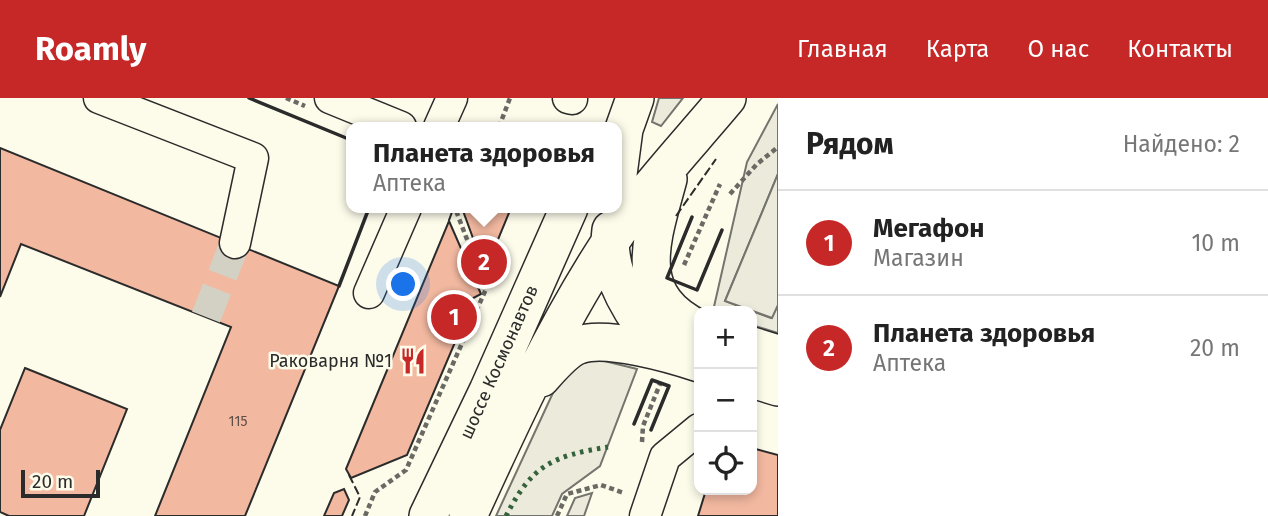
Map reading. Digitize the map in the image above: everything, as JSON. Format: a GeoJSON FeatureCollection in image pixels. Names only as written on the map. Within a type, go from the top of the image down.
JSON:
{"type":"FeatureCollection","features":[{"type":"Feature","properties":{"kind":"main road","name":"шоссе Космонавтов"},"geometry":{"type":"LineString","coordinates":[[468,516],[522,399],[566,315],[609,244],[727,98]]}},
{"type":"Feature","properties":{"kind":"main road"},"geometry":{"type":"LineString","coordinates":[[622,144],[625,122]]}},
{"type":"Feature","properties":{"kind":"main road"},"geometry":{"type":"LineString","coordinates":[[672,164],[650,245],[651,270],[658,298],[694,325]]}},
{"type":"Feature","properties":{"kind":"main road","name":"шоссе Космонавтов"},"geometry":{"type":"LineString","coordinates":[[428,516],[488,391],[567,213]]}},
{"type":"Feature","properties":{"kind":"main road","name":"шоссе Космонавтов"},"geometry":{"type":"LineString","coordinates":[[609,244],[613,213]]}},
{"type":"Feature","properties":{"kind":"main road"},"geometry":{"type":"LineString","coordinates":[[609,244],[625,299],[662,368]]}},
{"type":"Feature","properties":{"kind":"main road"},"geometry":{"type":"LineString","coordinates":[[522,399],[550,368],[579,345],[615,344],[662,368],[694,364]]}},
{"type":"Feature","properties":{"kind":"main road"},"geometry":{"type":"LineString","coordinates":[[757,348],[778,354]]}},
{"type":"Feature","properties":{"kind":"main road"},"geometry":{"type":"LineString","coordinates":[[757,381],[778,387]]}},
{"type":"Feature","properties":{"kind":"street"},"geometry":{"type":"LineString","coordinates":[[99,98],[253,158],[235,243]]}},
{"type":"Feature","properties":{"kind":"street"},"geometry":{"type":"LineString","coordinates":[[330,98],[389,122]]}},
{"type":"Feature","properties":{"kind":"street"},"geometry":{"type":"LineString","coordinates":[[441,122],[452,98]]}},
{"type":"Feature","properties":{"kind":"street"},"geometry":{"type":"LineString","coordinates":[[369,293],[403,213]]}},
{"type":"Feature","properties":{"kind":"street"},"geometry":{"type":"LineString","coordinates":[[647,509],[665,457],[695,432]]}},
{"type":"Feature","properties":{"kind":"path"},"geometry":{"type":"LineString","coordinates":[[501,122],[510,98]]}},
{"type":"Feature","properties":{"kind":"path"},"geometry":{"type":"LineString","coordinates":[[730,194],[778,147]]}},
{"type":"Feature","properties":{"kind":"path"},"geometry":{"type":"LineString","coordinates":[[680,276],[720,184]]}},
{"type":"Feature","properties":{"kind":"path"},"geometry":{"type":"LineString","coordinates":[[365,516],[375,492],[406,470],[486,289],[457,213]]}},
{"type":"Feature","properties":{"kind":"path"},"geometry":{"type":"LineString","coordinates":[[643,426],[662,368]]}},
{"type":"Feature","properties":{"kind":"path"},"geometry":{"type":"LineString","coordinates":[[557,516],[567,495],[601,485],[647,509]]}},
{"type":"Feature","properties":{"kind":"shaded area"},"geometry":{"type":"Polygon","coordinates":[[[659,98],[683,98],[661,126],[652,122],[659,98]]]}},
{"type":"Feature","properties":{"kind":"shaded area"},"geometry":{"type":"Polygon","coordinates":[[[778,104],[778,174],[725,301],[739,306],[714,306],[747,162],[778,104]]]}},
{"type":"Feature","properties":{"kind":"shaded area"},"geometry":{"type":"Polygon","coordinates":[[[778,174],[778,305],[772,318],[757,313],[757,306],[739,306],[725,301],[778,174]]]}},
{"type":"Feature","properties":{"kind":"shaded area"},"geometry":{"type":"Polygon","coordinates":[[[778,305],[778,333],[757,327],[757,313],[771,318],[778,305]]]}},
{"type":"Feature","properties":{"kind":"shaded area"},"geometry":{"type":"Polygon","coordinates":[[[584,356],[637,369],[600,466],[562,494],[552,516],[496,516],[564,369],[584,356]]]}},
{"type":"Feature","properties":{"kind":"shaded area"},"geometry":{"type":"Polygon","coordinates":[[[592,493],[584,516],[567,516],[575,498],[592,493]]]}},
{"type":"Feature","properties":{"kind":"building"},"geometry":{"type":"Polygon","coordinates":[[[0,148],[339,286],[245,516],[155,516],[231,327],[21,244],[0,297],[0,148]]]}},
{"type":"Feature","properties":{"kind":"building"},"geometry":{"type":"Polygon","coordinates":[[[464,213],[509,213],[485,271],[464,213]]]}},
{"type":"Feature","properties":{"kind":"building"},"geometry":{"type":"Polygon","coordinates":[[[449,221],[481,294],[456,307],[462,326],[407,455],[351,478],[346,469],[449,221]]]}},
{"type":"Feature","properties":{"kind":"building"},"geometry":{"type":"Polygon","coordinates":[[[25,368],[127,409],[84,516],[9,516],[0,512],[0,430],[25,368]]]}},
{"type":"Feature","properties":{"kind":"building"},"geometry":{"type":"Polygon","coordinates":[[[757,449],[778,455],[778,516],[698,516],[704,495],[757,495],[757,449]]]}},
{"type":"Feature","properties":{"kind":"building"},"geometry":{"type":"Polygon","coordinates":[[[344,489],[349,500],[342,516],[324,516],[334,493],[344,489]]]}},
{"type":"Feature","properties":{"kind":"tunnel"},"geometry":{"type":"LineString","coordinates":[[206,317],[235,243]]}},
{"type":"Feature","properties":{"kind":"hedge"},"geometry":{"type":"LineString","coordinates":[[506,516],[525,485],[546,466],[572,454],[608,447]]}},
{"type":"Feature","properties":{"kind":"fence"},"geometry":{"type":"LineString","coordinates":[[676,216],[716,159]]}},
{"type":"Feature","properties":{"kind":"fence"},"geometry":{"type":"LineString","coordinates":[[448,223],[452,213]]}},
{"type":"Feature","properties":{"kind":"fence"},"geometry":{"type":"LineString","coordinates":[[349,475],[360,497],[352,516]]}},
{"type":"Feature","properties":{"kind":"wall"},"geometry":{"type":"LineString","coordinates":[[249,98],[346,138]]}},
{"type":"Feature","properties":{"kind":"wall"},"geometry":{"type":"LineString","coordinates":[[339,286],[367,213]]}},
{"type":"Feature","properties":{"kind":"wall"},"geometry":{"type":"LineString","coordinates":[[692,217],[667,278],[697,290],[722,230]]}},
{"type":"Feature","properties":{"kind":"wall"},"geometry":{"type":"LineString","coordinates":[[634,424],[652,380],[669,386],[651,430]]}},
{"type":"Feature","properties":{"kind":"place","name":"Планета здоровья"},"geometry":{"type":"Point","coordinates":[484,262]}},
{"type":"Feature","properties":{"kind":"place","name":"Мегафон"},"geometry":{"type":"Point","coordinates":[454,317]}},
{"type":"Feature","properties":{"kind":"place","name":"Раковарня №1"},"geometry":{"type":"Point","coordinates":[413,361]}}]}
